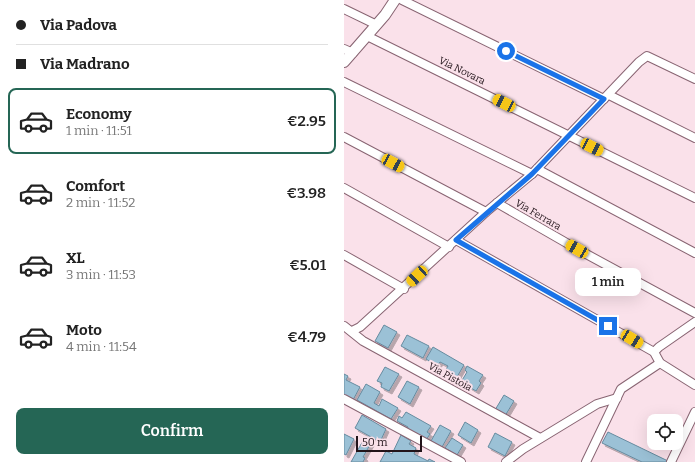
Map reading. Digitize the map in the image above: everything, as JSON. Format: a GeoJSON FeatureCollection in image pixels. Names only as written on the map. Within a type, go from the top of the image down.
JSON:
{"type":"FeatureCollection","features":[{"type":"Feature","properties":{"kind":"street"},"geometry":{"type":"LineString","coordinates":[[344,62],[348,51],[368,36],[395,0]]}},
{"type":"Feature","properties":{"kind":"street"},"geometry":{"type":"LineString","coordinates":[[402,0],[695,138]]}},
{"type":"Feature","properties":{"kind":"street"},"geometry":{"type":"LineString","coordinates":[[344,10],[377,25]]}},
{"type":"Feature","properties":{"kind":"street","name":"Via Novara"},"geometry":{"type":"LineString","coordinates":[[368,36],[695,198]]}},
{"type":"Feature","properties":{"kind":"street"},"geometry":{"type":"LineString","coordinates":[[352,331],[360,328],[486,212],[534,172],[639,62],[647,56],[695,79]]}},
{"type":"Feature","properties":{"kind":"street"},"geometry":{"type":"LineString","coordinates":[[344,82],[534,172],[695,253]]}},
{"type":"Feature","properties":{"kind":"street"},"geometry":{"type":"LineString","coordinates":[[344,137],[486,212]]}},
{"type":"Feature","properties":{"kind":"street"},"geometry":{"type":"LineString","coordinates":[[344,188],[449,247]]}},
{"type":"Feature","properties":{"kind":"street","name":"Via Ferrara"},"geometry":{"type":"LineString","coordinates":[[497,203],[577,249],[695,313]]}},
{"type":"Feature","properties":{"kind":"street"},"geometry":{"type":"LineString","coordinates":[[456,240],[654,352],[660,363],[695,385]]}},
{"type":"Feature","properties":{"kind":"street"},"geometry":{"type":"LineString","coordinates":[[344,254],[404,289]]}},
{"type":"Feature","properties":{"kind":"street"},"geometry":{"type":"LineString","coordinates":[[654,352],[695,322]]}},
{"type":"Feature","properties":{"kind":"street","name":"Via Pistoia"},"geometry":{"type":"LineString","coordinates":[[344,326],[363,341],[540,438]]}},
{"type":"Feature","properties":{"kind":"street"},"geometry":{"type":"LineString","coordinates":[[586,462],[621,389],[660,363]]}},
{"type":"Feature","properties":{"kind":"street"},"geometry":{"type":"LineString","coordinates":[[506,462],[540,438],[597,404],[617,398]]}},
{"type":"Feature","properties":{"kind":"street"},"geometry":{"type":"LineString","coordinates":[[344,399],[461,462]]}},
{"type":"Feature","properties":{"kind":"street"},"geometry":{"type":"LineString","coordinates":[[671,462],[695,412]]}},
{"type":"Feature","properties":{"kind":"building"},"geometry":{"type":"Polygon","coordinates":[[[384,325],[397,332],[388,348],[375,341],[384,325]]]}},
{"type":"Feature","properties":{"kind":"building"},"geometry":{"type":"Polygon","coordinates":[[[407,335],[429,346],[423,358],[401,346],[407,335]]]}},
{"type":"Feature","properties":{"kind":"building"},"geometry":{"type":"Polygon","coordinates":[[[433,347],[464,365],[457,377],[445,371],[448,366],[440,362],[437,366],[426,359],[433,347]]]}},
{"type":"Feature","properties":{"kind":"building"},"geometry":{"type":"Polygon","coordinates":[[[467,366],[483,375],[479,381],[481,383],[476,391],[461,382],[467,372],[465,370],[467,366]]]}},
{"type":"Feature","properties":{"kind":"building"},"geometry":{"type":"Polygon","coordinates":[[[385,367],[399,374],[389,391],[381,387],[382,383],[377,381],[385,367]]]}},
{"type":"Feature","properties":{"kind":"building"},"geometry":{"type":"Polygon","coordinates":[[[344,374],[348,376],[346,380],[360,387],[353,400],[344,396],[344,374]]]}},
{"type":"Feature","properties":{"kind":"building"},"geometry":{"type":"Polygon","coordinates":[[[407,381],[419,387],[410,404],[398,397],[407,381]]]}},
{"type":"Feature","properties":{"kind":"building"},"geometry":{"type":"Polygon","coordinates":[[[366,384],[380,392],[374,403],[379,406],[382,399],[398,408],[391,419],[357,400],[366,384]]]}},
{"type":"Feature","properties":{"kind":"building"},"geometry":{"type":"Polygon","coordinates":[[[504,395],[514,401],[505,416],[495,410],[504,395]]]}},
{"type":"Feature","properties":{"kind":"building"},"geometry":{"type":"Polygon","coordinates":[[[406,412],[431,426],[427,432],[430,434],[426,440],[407,430],[408,427],[397,421],[399,416],[402,418],[406,412]]]}},
{"type":"Feature","properties":{"kind":"building"},"geometry":{"type":"Polygon","coordinates":[[[362,415],[386,429],[380,442],[355,428],[362,415]]]}},
{"type":"Feature","properties":{"kind":"building"},"geometry":{"type":"Polygon","coordinates":[[[465,422],[478,430],[471,443],[458,435],[465,422]]]}},
{"type":"Feature","properties":{"kind":"building"},"geometry":{"type":"Polygon","coordinates":[[[440,425],[451,431],[442,447],[431,441],[440,425]]]}},
{"type":"Feature","properties":{"kind":"building"},"geometry":{"type":"Polygon","coordinates":[[[608,432],[668,462],[642,462],[602,443],[608,432]]]}},
{"type":"Feature","properties":{"kind":"building"},"geometry":{"type":"Polygon","coordinates":[[[495,433],[512,442],[505,456],[488,447],[495,433]]]}},
{"type":"Feature","properties":{"kind":"building"},"geometry":{"type":"Polygon","coordinates":[[[344,434],[354,439],[346,455],[344,454],[344,434]]]}},
{"type":"Feature","properties":{"kind":"building"},"geometry":{"type":"Polygon","coordinates":[[[401,435],[411,441],[409,444],[416,448],[414,454],[428,461],[429,459],[435,462],[380,462],[386,451],[392,454],[401,435]]]}},
{"type":"Feature","properties":{"kind":"building"},"geometry":{"type":"Polygon","coordinates":[[[452,438],[463,445],[457,455],[445,448],[452,438]]]}},
{"type":"Feature","properties":{"kind":"building"},"geometry":{"type":"Polygon","coordinates":[[[364,439],[371,443],[363,457],[365,458],[363,462],[351,462],[364,439]]]}},
{"type":"Feature","properties":{"kind":"route"},"geometry":{"type":"LineString","coordinates":[[506,51],[558,75],[604,99],[532,174],[486,212],[456,240],[556,298],[608,326]]}}]}
